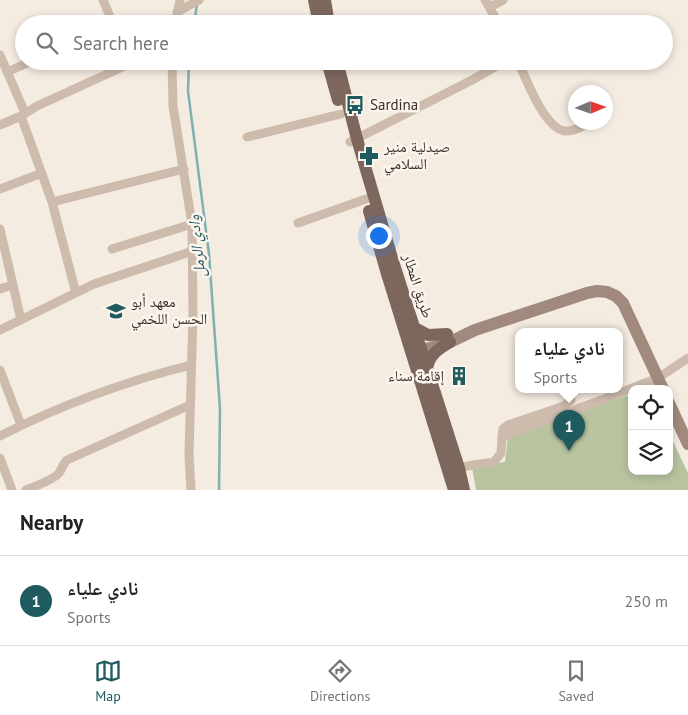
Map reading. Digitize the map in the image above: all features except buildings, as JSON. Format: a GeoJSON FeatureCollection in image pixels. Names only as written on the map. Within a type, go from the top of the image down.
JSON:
{"type":"FeatureCollection","features":[{"type":"Feature","properties":{"kind":"main road"},"geometry":{"type":"LineString","coordinates":[[314,0],[317,15]]}},
{"type":"Feature","properties":{"kind":"main road"},"geometry":{"type":"LineString","coordinates":[[324,0],[327,15]]}},
{"type":"Feature","properties":{"kind":"main road","name":"طريق المطار"},"geometry":{"type":"LineString","coordinates":[[330,70],[342,114],[353,140],[415,328],[415,348],[427,369],[457,473],[454,490]]}},
{"type":"Feature","properties":{"kind":"main road","name":"طريق المطار"},"geometry":{"type":"LineString","coordinates":[[339,70],[366,199],[464,490]]}},
{"type":"Feature","properties":{"kind":"main road"},"geometry":{"type":"LineString","coordinates":[[415,348],[587,293],[607,292],[616,296],[626,307],[660,383]]}},
{"type":"Feature","properties":{"kind":"main road"},"geometry":{"type":"LineString","coordinates":[[415,328],[428,335],[448,338]]}},
{"type":"Feature","properties":{"kind":"main road"},"geometry":{"type":"LineString","coordinates":[[427,369],[434,353],[448,338]]}},
{"type":"Feature","properties":{"kind":"main road"},"geometry":{"type":"LineString","coordinates":[[673,412],[688,444]]}},
{"type":"Feature","properties":{"kind":"street"},"geometry":{"type":"LineString","coordinates":[[103,0],[109,15]]}},
{"type":"Feature","properties":{"kind":"street"},"geometry":{"type":"LineString","coordinates":[[176,15],[180,0]]}},
{"type":"Feature","properties":{"kind":"street"},"geometry":{"type":"LineString","coordinates":[[177,12],[199,0]]}},
{"type":"Feature","properties":{"kind":"street"},"geometry":{"type":"LineString","coordinates":[[494,15],[488,4],[502,0]]}},
{"type":"Feature","properties":{"kind":"street"},"geometry":{"type":"LineString","coordinates":[[0,55],[23,115],[52,202],[76,293]]}},
{"type":"Feature","properties":{"kind":"street"},"geometry":{"type":"LineString","coordinates":[[7,72],[15,68]]}},
{"type":"Feature","properties":{"kind":"street"},"geometry":{"type":"LineString","coordinates":[[0,125],[112,70]]}},
{"type":"Feature","properties":{"kind":"street"},"geometry":{"type":"LineString","coordinates":[[172,70],[173,106],[192,224],[193,314],[189,454],[191,490]]}},
{"type":"Feature","properties":{"kind":"street"},"geometry":{"type":"LineString","coordinates":[[353,140],[490,70]]}},
{"type":"Feature","properties":{"kind":"street"},"geometry":{"type":"LineString","coordinates":[[522,70],[545,116],[563,131],[572,130]]}},
{"type":"Feature","properties":{"kind":"street"},"geometry":{"type":"LineString","coordinates":[[247,137],[342,114]]}},
{"type":"Feature","properties":{"kind":"street"},"geometry":{"type":"LineString","coordinates":[[52,202],[184,169]]}},
{"type":"Feature","properties":{"kind":"street"},"geometry":{"type":"LineString","coordinates":[[0,190],[42,173]]}},
{"type":"Feature","properties":{"kind":"street"},"geometry":{"type":"LineString","coordinates":[[298,223],[366,199]]}},
{"type":"Feature","properties":{"kind":"street"},"geometry":{"type":"LineString","coordinates":[[112,249],[192,224]]}},
{"type":"Feature","properties":{"kind":"street"},"geometry":{"type":"LineString","coordinates":[[0,229],[21,320]]}},
{"type":"Feature","properties":{"kind":"street"},"geometry":{"type":"LineString","coordinates":[[0,330],[94,284],[193,251]]}},
{"type":"Feature","properties":{"kind":"street"},"geometry":{"type":"LineString","coordinates":[[0,288],[12,285]]}},
{"type":"Feature","properties":{"kind":"street"},"geometry":{"type":"LineString","coordinates":[[502,438],[508,434],[607,398],[660,383],[688,358]]}},
{"type":"Feature","properties":{"kind":"street"},"geometry":{"type":"LineString","coordinates":[[0,436],[21,425],[152,374],[191,365]]}},
{"type":"Feature","properties":{"kind":"street"},"geometry":{"type":"LineString","coordinates":[[0,370],[21,425]]}},
{"type":"Feature","properties":{"kind":"street"},"geometry":{"type":"LineString","coordinates":[[457,473],[467,466],[494,462],[502,453],[503,429],[508,425],[564,406],[571,400],[570,393]]}},
{"type":"Feature","properties":{"kind":"street"},"geometry":{"type":"LineString","coordinates":[[26,490],[54,477],[67,460],[190,405]]}},
{"type":"Feature","properties":{"kind":"street"},"geometry":{"type":"LineString","coordinates":[[0,458],[12,490]]}},
{"type":"Feature","properties":{"kind":"green space"},"geometry":{"type":"Polygon","coordinates":[[[628,395],[628,475],[673,475],[673,441],[688,473],[688,490],[476,490],[472,467],[505,462],[508,436],[628,395]]]}},
{"type":"Feature","properties":{"kind":"waterway","name":"وادي الرمل"},"geometry":{"type":"LineString","coordinates":[[195,15],[197,4]]}},
{"type":"Feature","properties":{"kind":"waterway","name":"وادي الرمل"},"geometry":{"type":"LineString","coordinates":[[189,70],[188,91],[209,254],[220,409],[219,490]]}},
{"type":"Feature","properties":{"kind":"place","name":"Sardina"},"geometry":{"type":"Point","coordinates":[355,105]}},
{"type":"Feature","properties":{"kind":"place","name":"صيدلية منير السلامي"},"geometry":{"type":"Point","coordinates":[369,156]}},
{"type":"Feature","properties":{"kind":"place","name":"معهد أبو الحسن اللخمي"},"geometry":{"type":"Point","coordinates":[116,311]}},
{"type":"Feature","properties":{"kind":"place","name":"إقامة سناء"},"geometry":{"type":"Point","coordinates":[459,376]}},
{"type":"Feature","properties":{"kind":"place","name":"نادي علياء"},"geometry":{"type":"Point","coordinates":[569,451]}}]}
